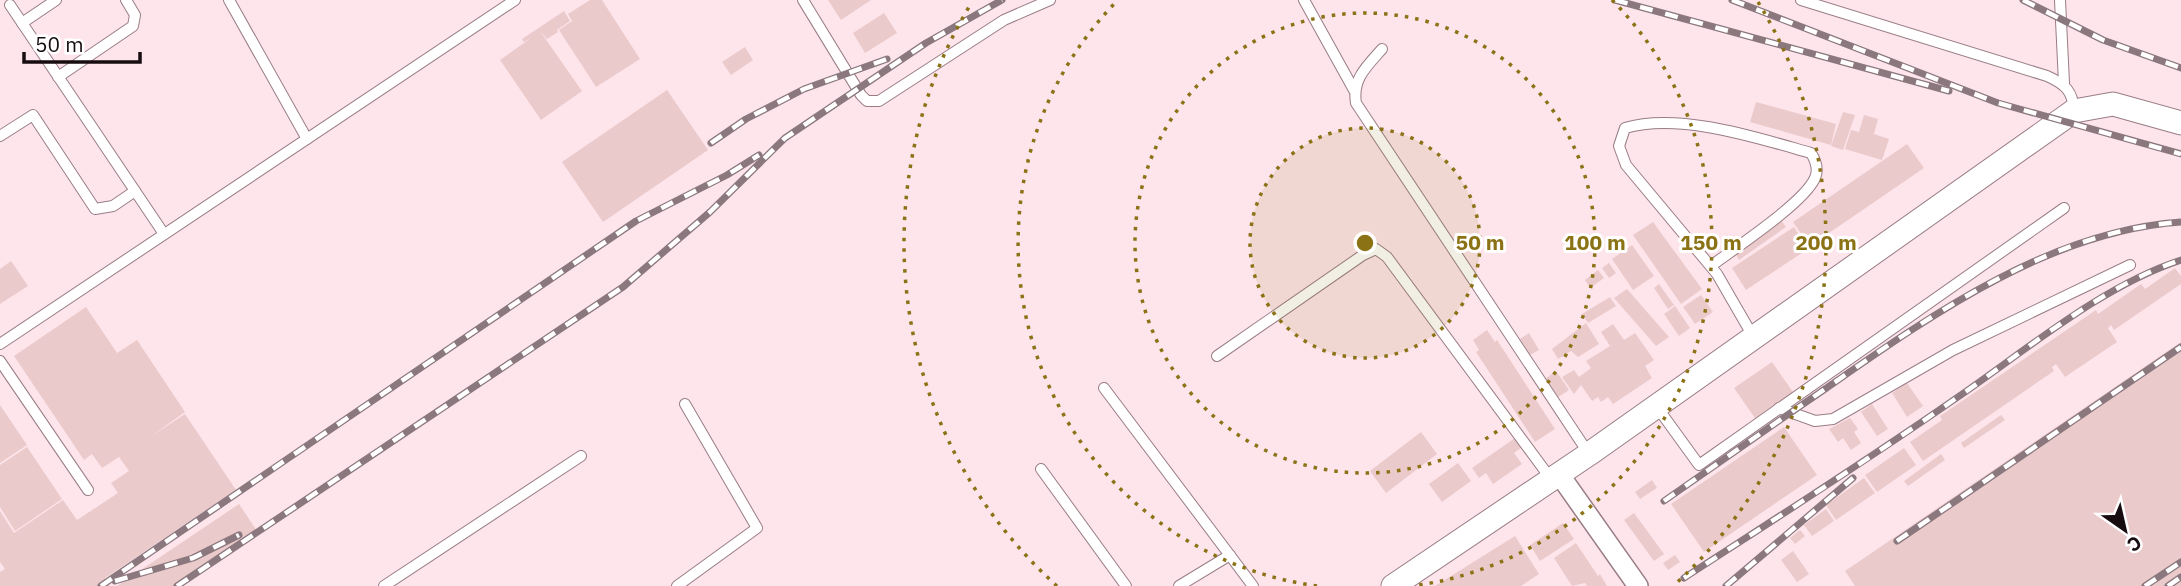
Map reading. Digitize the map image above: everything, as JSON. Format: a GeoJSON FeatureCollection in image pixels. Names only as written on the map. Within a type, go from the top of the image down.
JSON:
{"type":"FeatureCollection","features":[{"type":"Feature","properties":{"kind":"street"},"geometry":{"type":"LineString","coordinates":[[1393,586],[1657,407],[2074,111],[2113,104],[2181,123]]}},
{"type":"Feature","properties":{"kind":"street"},"geometry":{"type":"LineString","coordinates":[[1555,477],[1638,586]]}},
{"type":"Feature","properties":{"kind":"lane"},"geometry":{"type":"LineString","coordinates":[[22,23],[56,0]]}},
{"type":"Feature","properties":{"kind":"lane"},"geometry":{"type":"LineString","coordinates":[[58,77],[133,26],[135,15],[126,0]]}},
{"type":"Feature","properties":{"kind":"lane"},"geometry":{"type":"LineString","coordinates":[[229,0],[307,139]]}},
{"type":"Feature","properties":{"kind":"lane"},"geometry":{"type":"LineString","coordinates":[[0,344],[515,0]]}},
{"type":"Feature","properties":{"kind":"lane"},"geometry":{"type":"LineString","coordinates":[[803,0],[861,96],[867,100],[879,101],[1004,20],[1049,0]]}},
{"type":"Feature","properties":{"kind":"lane"},"geometry":{"type":"LineString","coordinates":[[1304,0],[1354,90],[1356,103],[1373,131],[1589,454]]}},
{"type":"Feature","properties":{"kind":"lane"},"geometry":{"type":"LineString","coordinates":[[1801,0],[2064,83]]}},
{"type":"Feature","properties":{"kind":"lane"},"geometry":{"type":"LineString","coordinates":[[2060,0],[2064,83],[2073,97],[2074,111]]}},
{"type":"Feature","properties":{"kind":"lane"},"geometry":{"type":"LineString","coordinates":[[10,5],[164,234]]}},
{"type":"Feature","properties":{"kind":"lane"},"geometry":{"type":"LineString","coordinates":[[1354,90],[1357,81],[1382,49]]}},
{"type":"Feature","properties":{"kind":"lane"},"geometry":{"type":"LineString","coordinates":[[0,136],[33,114],[94,209],[113,206],[135,191]]}},
{"type":"Feature","properties":{"kind":"lane"},"geometry":{"type":"LineString","coordinates":[[1711,267],[1805,194],[1816,177],[1816,162],[1811,153],[1724,129],[1642,122],[1625,128],[1619,146],[1626,165],[1711,267],[1754,338]]}},
{"type":"Feature","properties":{"kind":"lane"},"geometry":{"type":"LineString","coordinates":[[1657,407],[1699,465],[2064,208]]}},
{"type":"Feature","properties":{"kind":"lane"},"geometry":{"type":"LineString","coordinates":[[1217,356],[1363,255],[1376,250],[1388,257],[1555,477]]}},
{"type":"Feature","properties":{"kind":"lane"},"geometry":{"type":"LineString","coordinates":[[1779,408],[1815,422],[1833,419],[1953,350],[2130,265]]}},
{"type":"Feature","properties":{"kind":"lane"},"geometry":{"type":"LineString","coordinates":[[0,361],[88,490]]}},
{"type":"Feature","properties":{"kind":"lane"},"geometry":{"type":"LineString","coordinates":[[1104,388],[1254,586]]}},
{"type":"Feature","properties":{"kind":"lane"},"geometry":{"type":"LineString","coordinates":[[677,586],[757,528],[685,404]]}},
{"type":"Feature","properties":{"kind":"lane"},"geometry":{"type":"LineString","coordinates":[[384,586],[581,456]]}},
{"type":"Feature","properties":{"kind":"lane"},"geometry":{"type":"LineString","coordinates":[[1041,469],[1126,586]]}},
{"type":"Feature","properties":{"kind":"lane"},"geometry":{"type":"LineString","coordinates":[[1180,586],[1230,555]]}},
{"type":"Feature","properties":{"kind":"building"},"geometry":{"type":"Polygon","coordinates":[[[590,0],[602,0],[640,59],[596,87],[559,30],[572,21],[568,14],[590,0]]]}},
{"type":"Feature","properties":{"kind":"building"},"geometry":{"type":"Polygon","coordinates":[[[828,0],[871,0],[841,20],[828,0]]]}},
{"type":"Feature","properties":{"kind":"building"},"geometry":{"type":"Polygon","coordinates":[[[564,11],[570,21],[557,30],[558,32],[547,39],[540,31],[582,91],[541,120],[500,60],[531,38],[524,42],[522,39],[564,11]]]}},
{"type":"Feature","properties":{"kind":"building"},"geometry":{"type":"Polygon","coordinates":[[[884,13],[897,33],[865,53],[853,33],[884,13]]]}},
{"type":"Feature","properties":{"kind":"building"},"geometry":{"type":"Polygon","coordinates":[[[745,47],[753,60],[731,75],[722,62],[745,47]]]}},
{"type":"Feature","properties":{"kind":"building"},"geometry":{"type":"Polygon","coordinates":[[[667,90],[708,150],[603,222],[562,162],[667,90]]]}},
{"type":"Feature","properties":{"kind":"building"},"geometry":{"type":"Polygon","coordinates":[[[1756,102],[1836,124],[1831,145],[1750,122],[1756,102]]]}},
{"type":"Feature","properties":{"kind":"building"},"geometry":{"type":"Polygon","coordinates":[[[1843,112],[1855,115],[1843,150],[1831,146],[1843,112]]]}},
{"type":"Feature","properties":{"kind":"building"},"geometry":{"type":"Polygon","coordinates":[[[1864,115],[1878,119],[1874,134],[1889,139],[1882,160],[1845,149],[1851,130],[1859,132],[1864,115]]]}},
{"type":"Feature","properties":{"kind":"building"},"geometry":{"type":"Polygon","coordinates":[[[1907,144],[1924,168],[1810,246],[1793,222],[1907,144]]]}},
{"type":"Feature","properties":{"kind":"building"},"geometry":{"type":"Polygon","coordinates":[[[1781,220],[1786,227],[1739,260],[1735,253],[1781,220]]]}},
{"type":"Feature","properties":{"kind":"building"},"geometry":{"type":"Polygon","coordinates":[[[1653,222],[1702,289],[1681,304],[1633,235],[1653,222]]]}},
{"type":"Feature","properties":{"kind":"building"},"geometry":{"type":"Polygon","coordinates":[[[1794,227],[1808,249],[1746,290],[1732,268],[1794,227]]]}},
{"type":"Feature","properties":{"kind":"building"},"geometry":{"type":"Polygon","coordinates":[[[1632,245],[1654,276],[1633,290],[1612,259],[1632,245]]]}},
{"type":"Feature","properties":{"kind":"building"},"geometry":{"type":"Polygon","coordinates":[[[11,261],[28,286],[0,304],[0,269],[11,261]]]}},
{"type":"Feature","properties":{"kind":"building"},"geometry":{"type":"Polygon","coordinates":[[[1609,263],[1616,273],[1609,278],[1602,268],[1609,263]]]}},
{"type":"Feature","properties":{"kind":"building"},"geometry":{"type":"Polygon","coordinates":[[[2175,268],[2181,276],[2181,284],[2114,330],[2111,325],[2108,328],[2117,342],[2065,377],[2056,364],[2052,367],[2054,371],[1923,461],[1910,442],[1942,420],[1940,416],[2096,310],[2098,314],[2141,284],[2145,289],[2175,268]]]}},
{"type":"Feature","properties":{"kind":"building"},"geometry":{"type":"Polygon","coordinates":[[[1598,270],[1604,278],[1590,288],[1585,280],[1598,270]]]}},
{"type":"Feature","properties":{"kind":"building"},"geometry":{"type":"Polygon","coordinates":[[[1659,284],[1674,305],[1668,309],[1654,288],[1659,284]]]}},
{"type":"Feature","properties":{"kind":"building"},"geometry":{"type":"Polygon","coordinates":[[[1627,289],[1669,337],[1656,346],[1614,298],[1627,289]]]}},
{"type":"Feature","properties":{"kind":"building"},"geometry":{"type":"Polygon","coordinates":[[[1701,295],[1713,312],[1695,324],[1683,307],[1701,295]]]}},
{"type":"Feature","properties":{"kind":"building"},"geometry":{"type":"Polygon","coordinates":[[[1610,297],[1616,306],[1588,323],[1582,314],[1610,297]]]}},
{"type":"Feature","properties":{"kind":"building"},"geometry":{"type":"Polygon","coordinates":[[[1675,306],[1690,328],[1679,336],[1664,314],[1675,306]]]}},
{"type":"Feature","properties":{"kind":"building"},"geometry":{"type":"Polygon","coordinates":[[[86,307],[117,353],[137,340],[185,412],[150,437],[185,414],[236,490],[105,578],[110,586],[0,586],[0,572],[5,569],[0,562],[0,511],[14,533],[63,500],[77,520],[118,493],[111,483],[129,471],[119,457],[102,468],[92,454],[84,460],[14,356],[86,307]]]}},
{"type":"Feature","properties":{"kind":"building"},"geometry":{"type":"Polygon","coordinates":[[[1586,323],[1599,344],[1578,357],[1571,351],[1558,359],[1552,349],[1586,323]]]}},
{"type":"Feature","properties":{"kind":"building"},"geometry":{"type":"Polygon","coordinates":[[[1613,324],[1624,340],[1635,333],[1654,360],[1645,366],[1652,378],[1613,404],[1608,397],[1601,402],[1598,397],[1592,401],[1581,385],[1574,394],[1562,377],[1574,370],[1579,377],[1591,368],[1586,361],[1610,346],[1601,332],[1613,324]]]}},
{"type":"Feature","properties":{"kind":"building"},"geometry":{"type":"Polygon","coordinates":[[[1487,330],[1495,342],[1497,340],[1555,429],[1535,442],[1476,352],[1479,350],[1473,340],[1487,330]]]}},
{"type":"Feature","properties":{"kind":"building"},"geometry":{"type":"Polygon","coordinates":[[[1529,333],[1539,350],[1530,355],[1520,339],[1529,333]]]}},
{"type":"Feature","properties":{"kind":"building"},"geometry":{"type":"Polygon","coordinates":[[[2181,342],[2181,586],[1855,586],[1845,571],[2181,342]]]}},
{"type":"Feature","properties":{"kind":"building"},"geometry":{"type":"Polygon","coordinates":[[[1772,362],[1795,395],[1757,421],[1734,388],[1772,362]]]}},
{"type":"Feature","properties":{"kind":"building"},"geometry":{"type":"Polygon","coordinates":[[[1556,371],[1569,390],[1557,398],[1545,379],[1556,371]]]}},
{"type":"Feature","properties":{"kind":"building"},"geometry":{"type":"Polygon","coordinates":[[[1907,383],[1923,406],[1907,417],[1892,393],[1907,383]]]}},
{"type":"Feature","properties":{"kind":"building"},"geometry":{"type":"Polygon","coordinates":[[[1872,404],[1888,429],[1877,436],[1861,412],[1872,404]]]}},
{"type":"Feature","properties":{"kind":"building"},"geometry":{"type":"Polygon","coordinates":[[[0,405],[27,445],[0,463],[0,405]]]}},
{"type":"Feature","properties":{"kind":"building"},"geometry":{"type":"Polygon","coordinates":[[[2001,415],[2005,420],[1964,448],[1961,443],[2001,415]]]}},
{"type":"Feature","properties":{"kind":"building"},"geometry":{"type":"Polygon","coordinates":[[[1850,418],[1858,429],[1854,432],[1861,443],[1851,450],[1843,438],[1838,442],[1829,429],[1850,418]]]}},
{"type":"Feature","properties":{"kind":"building"},"geometry":{"type":"Polygon","coordinates":[[[1784,427],[1817,475],[1704,552],[1671,504],[1784,427]]]}},
{"type":"Feature","properties":{"kind":"building"},"geometry":{"type":"Polygon","coordinates":[[[1421,432],[1437,454],[1386,493],[1370,471],[1421,432]]]}},
{"type":"Feature","properties":{"kind":"building"},"geometry":{"type":"Polygon","coordinates":[[[1515,438],[1521,448],[1514,453],[1522,464],[1493,484],[1486,473],[1479,478],[1472,468],[1515,438]]]}},
{"type":"Feature","properties":{"kind":"building"},"geometry":{"type":"Polygon","coordinates":[[[27,447],[62,499],[15,531],[0,507],[0,465],[27,447]]]}},
{"type":"Feature","properties":{"kind":"building"},"geometry":{"type":"Polygon","coordinates":[[[1904,448],[1916,465],[1877,492],[1865,475],[1904,448]]]}},
{"type":"Feature","properties":{"kind":"building"},"geometry":{"type":"Polygon","coordinates":[[[1941,454],[1945,460],[1908,486],[1904,481],[1941,454]]]}},
{"type":"Feature","properties":{"kind":"building"},"geometry":{"type":"Polygon","coordinates":[[[1458,463],[1471,481],[1442,502],[1429,484],[1458,463]]]}},
{"type":"Feature","properties":{"kind":"building"},"geometry":{"type":"Polygon","coordinates":[[[1864,478],[1875,493],[1836,520],[1826,505],[1864,478]]]}},
{"type":"Feature","properties":{"kind":"building"},"geometry":{"type":"Polygon","coordinates":[[[1652,480],[1657,488],[1640,499],[1635,492],[1652,480]]]}},
{"type":"Feature","properties":{"kind":"building"},"geometry":{"type":"Polygon","coordinates":[[[239,504],[259,534],[181,586],[117,586],[239,504]]]}},
{"type":"Feature","properties":{"kind":"building"},"geometry":{"type":"Polygon","coordinates":[[[1826,509],[1834,521],[1812,536],[1804,525],[1826,509]]]}},
{"type":"Feature","properties":{"kind":"building"},"geometry":{"type":"Polygon","coordinates":[[[1634,513],[1664,554],[1654,561],[1624,520],[1634,513]]]}},
{"type":"Feature","properties":{"kind":"building"},"geometry":{"type":"Polygon","coordinates":[[[1563,523],[1574,539],[1540,561],[1530,545],[1563,523]]]}},
{"type":"Feature","properties":{"kind":"building"},"geometry":{"type":"Polygon","coordinates":[[[1800,530],[1805,536],[1795,544],[1790,538],[1800,530]]]}},
{"type":"Feature","properties":{"kind":"building"},"geometry":{"type":"Polygon","coordinates":[[[1515,536],[1539,574],[1521,586],[1435,586],[1515,536]]]}},
{"type":"Feature","properties":{"kind":"building"},"geometry":{"type":"Polygon","coordinates":[[[1576,543],[1607,586],[1587,586],[1585,583],[1572,586],[1554,558],[1576,543]]]}},
{"type":"Feature","properties":{"kind":"building"},"geometry":{"type":"Polygon","coordinates":[[[1793,551],[1809,574],[1797,582],[1781,560],[1793,551]]]}},
{"type":"Feature","properties":{"kind":"building"},"geometry":{"type":"Polygon","coordinates":[[[1675,555],[1680,562],[1668,570],[1663,563],[1675,555]]]}},
{"type":"Feature","properties":{"kind":"railway"},"geometry":{"type":"LineString","coordinates":[[177,586],[623,287],[710,212],[785,138],[926,43],[1002,0]]}},
{"type":"Feature","properties":{"kind":"railway"},"geometry":{"type":"LineString","coordinates":[[1615,0],[1949,91]]}},
{"type":"Feature","properties":{"kind":"railway"},"geometry":{"type":"LineString","coordinates":[[1732,0],[1998,103],[2181,154]]}},
{"type":"Feature","properties":{"kind":"railway"},"geometry":{"type":"LineString","coordinates":[[2023,0],[2103,40],[2181,68]]}},
{"type":"Feature","properties":{"kind":"railway"},"geometry":{"type":"LineString","coordinates":[[711,143],[746,119],[804,89],[887,59]]}},
{"type":"Feature","properties":{"kind":"railway"},"geometry":{"type":"LineString","coordinates":[[101,586],[636,221],[727,175],[759,155]]}},
{"type":"Feature","properties":{"kind":"railway"},"geometry":{"type":"LineString","coordinates":[[1664,501],[1906,333],[1993,282],[2084,242],[2132,229],[2181,222]]}},
{"type":"Feature","properties":{"kind":"railway"},"geometry":{"type":"LineString","coordinates":[[1684,578],[1888,445],[2093,303],[2122,286],[2181,260]]}},
{"type":"Feature","properties":{"kind":"railway"},"geometry":{"type":"LineString","coordinates":[[1897,541],[2181,347]]}},
{"type":"Feature","properties":{"kind":"railway"},"geometry":{"type":"LineString","coordinates":[[1726,586],[1853,478]]}},
{"type":"Feature","properties":{"kind":"railway"},"geometry":{"type":"LineString","coordinates":[[115,581],[193,558],[239,535]]}},
{"type":"Feature","properties":{"kind":"railway"},"geometry":{"type":"LineString","coordinates":[[2145,586],[2181,562]]}},
{"type":"Feature","properties":{"kind":"railway"},"geometry":{"type":"LineString","coordinates":[[2168,586],[2181,577]]}}]}
